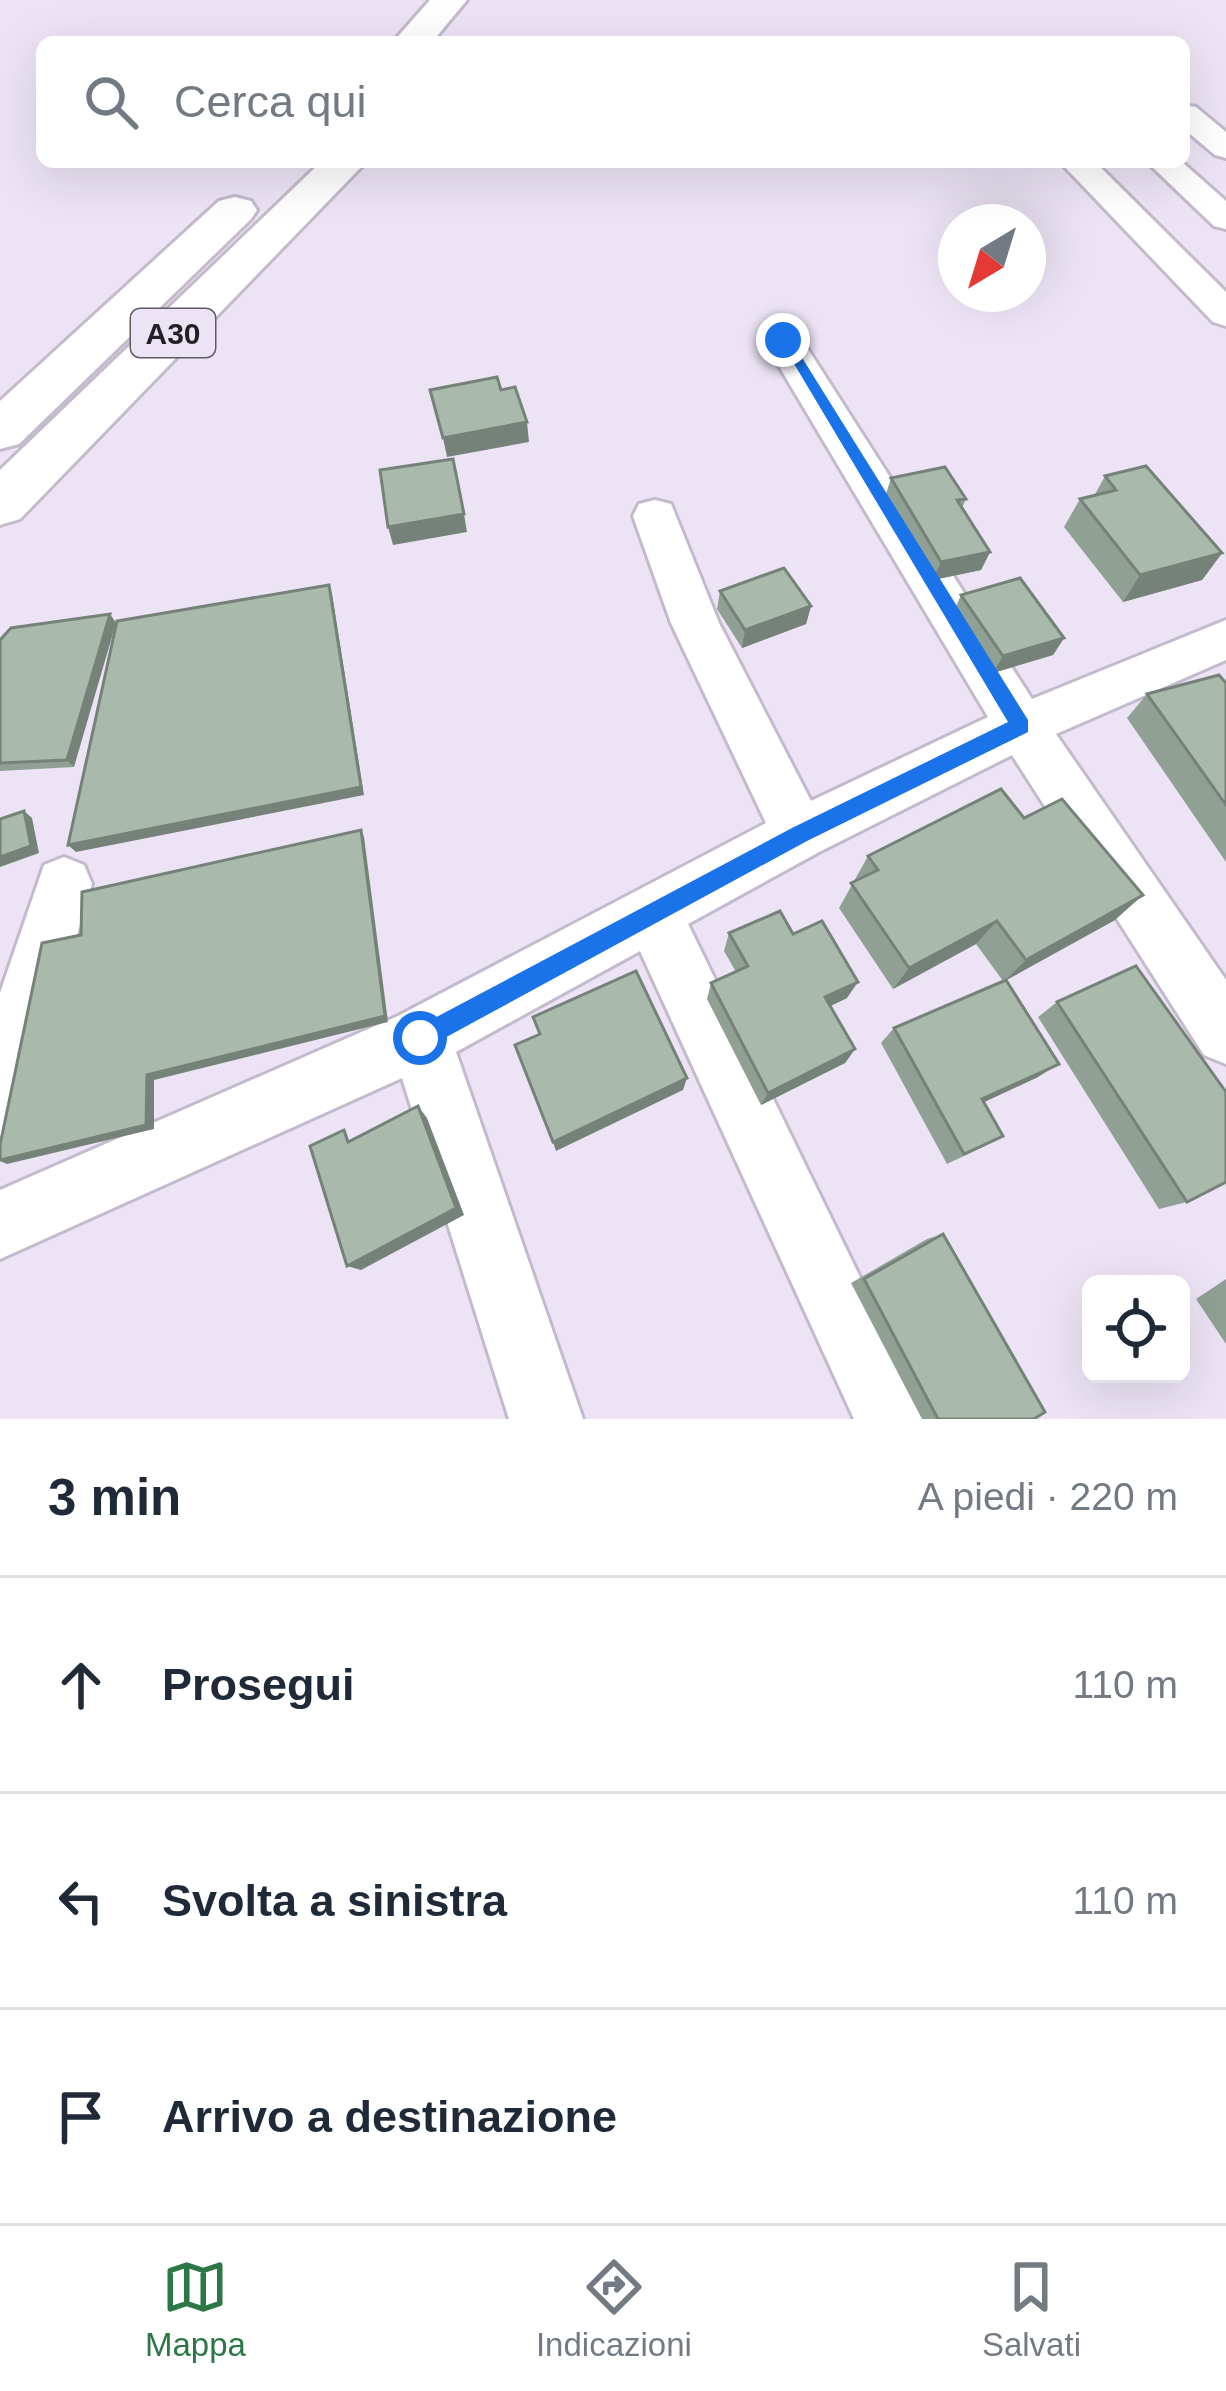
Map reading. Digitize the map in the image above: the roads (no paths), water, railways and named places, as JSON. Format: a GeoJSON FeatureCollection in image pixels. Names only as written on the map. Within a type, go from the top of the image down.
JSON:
{"type":"FeatureCollection","features":[{"type":"Feature","properties":{"kind":"highway"},"geometry":{"type":"LineString","coordinates":[[424,36],[468,14]]}},
{"type":"Feature","properties":{"kind":"highway","name":"A30"},"geometry":{"type":"LineString","coordinates":[[0,431],[279,168]]}},
{"type":"Feature","properties":{"kind":"highway","name":"A30"},"geometry":{"type":"LineString","coordinates":[[0,504],[339,168]]}},
{"type":"Feature","properties":{"kind":"street"},"geometry":{"type":"LineString","coordinates":[[1190,113],[1226,107]]}},
{"type":"Feature","properties":{"kind":"street"},"geometry":{"type":"LineString","coordinates":[[1190,118],[1226,148]]}},
{"type":"Feature","properties":{"kind":"street"},"geometry":{"type":"LineString","coordinates":[[1082,168],[1226,314]]}},
{"type":"Feature","properties":{"kind":"street"},"geometry":{"type":"LineString","coordinates":[[1170,168],[1226,219]]}},
{"type":"Feature","properties":{"kind":"street"},"geometry":{"type":"LineString","coordinates":[[783,340],[1021,726],[1226,1034]]}},
{"type":"Feature","properties":{"kind":"street"},"geometry":{"type":"LineString","coordinates":[[655,516],[695,623],[799,834]]}},
{"type":"Feature","properties":{"kind":"street"},"geometry":{"type":"LineString","coordinates":[[0,1225],[420,1038],[799,834],[1021,726],[1226,639]]}},
{"type":"Feature","properties":{"kind":"street"},"geometry":{"type":"LineString","coordinates":[[0,1123],[11,1055],[64,884]]}},
{"type":"Feature","properties":{"kind":"street"},"geometry":{"type":"LineString","coordinates":[[652,913],[892,1419]]}},
{"type":"Feature","properties":{"kind":"street"},"geometry":{"type":"LineString","coordinates":[[420,1038],[545,1419]]}}]}
